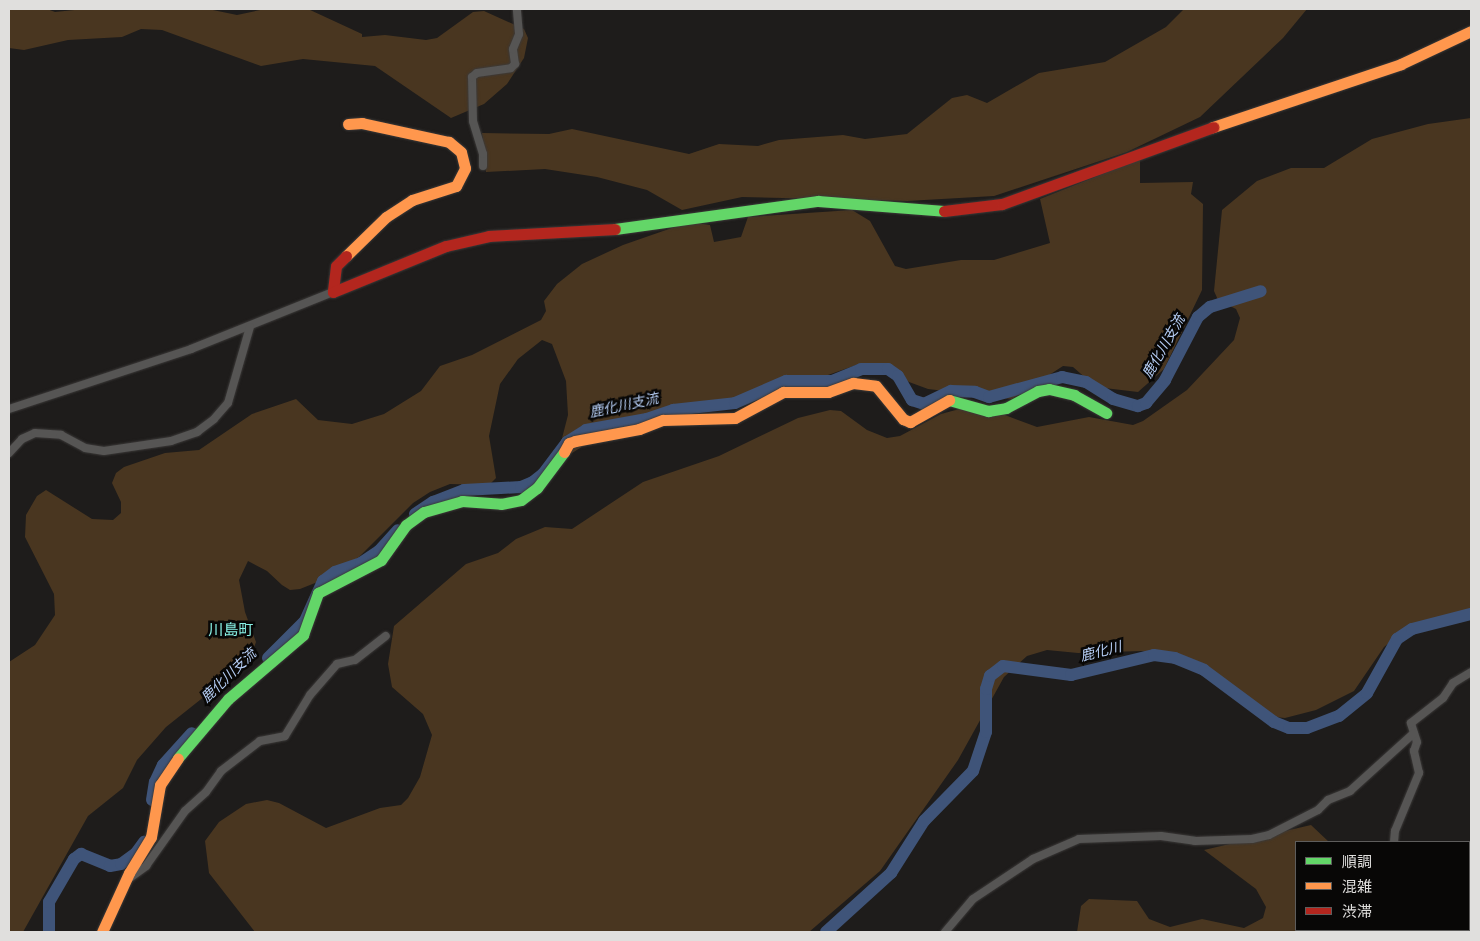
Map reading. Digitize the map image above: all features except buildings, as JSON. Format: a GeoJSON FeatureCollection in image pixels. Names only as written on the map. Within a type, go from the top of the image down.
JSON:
{"type":"FeatureCollection","features":[{"type":"Feature","properties":{"kind":"street"},"geometry":{"type":"LineString","coordinates":[[483,166],[483,154],[473,120],[472,76],[477,73],[511,68],[515,64],[513,49],[519,34],[517,9]]}},
{"type":"Feature","properties":{"kind":"street"},"geometry":{"type":"LineString","coordinates":[[9,409],[250,327],[446,246],[489,236],[616,229],[818,201],[947,211],[1002,204],[1237,118],[1401,64],[1471,30]]}},
{"type":"Feature","properties":{"kind":"street"},"geometry":{"type":"LineString","coordinates":[[333,292],[336,266],[386,217],[412,200],[456,186],[465,168],[461,152],[449,142],[362,123],[348,124]]}},
{"type":"Feature","properties":{"kind":"street"},"geometry":{"type":"LineString","coordinates":[[9,453],[22,439],[36,434],[56,434],[85,448],[104,451],[171,441],[196,432],[214,419],[228,403],[250,327]]}},
{"type":"Feature","properties":{"kind":"street"},"geometry":{"type":"LineString","coordinates":[[102,932],[125,882],[151,837],[160,785],[185,747],[228,699],[303,635],[318,594],[333,582],[366,570],[381,560],[406,526],[424,512],[462,501],[501,504],[520,500],[538,488],[557,465],[569,443],[639,429],[664,420],[735,418],[783,392],[828,392],[863,383],[876,386],[902,419],[910,422],[949,400],[988,411],[1006,408],[1038,391],[1048,390],[1074,395],[1106,413]]}},
{"type":"Feature","properties":{"kind":"street"},"geometry":{"type":"LineString","coordinates":[[125,882],[146,866],[185,811],[206,792],[221,771],[260,741],[284,736],[310,695],[337,664],[355,660],[386,636]]}},
{"type":"Feature","properties":{"kind":"street"},"geometry":{"type":"LineString","coordinates":[[1394,841],[1395,831],[1419,774],[1413,720],[1443,698],[1453,683],[1471,672]]}},
{"type":"Feature","properties":{"kind":"street"},"geometry":{"type":"LineString","coordinates":[[945,932],[973,899],[1033,859],[1079,839],[1161,836],[1195,841],[1252,839],[1269,835],[1318,810],[1328,800],[1350,791],[1414,733]]}},
{"type":"Feature","properties":{"kind":"shaded area"},"geometry":{"type":"Polygon","coordinates":[[[9,9],[47,9],[55,12],[84,9],[208,9],[237,15],[265,9],[308,9],[362,34],[362,37],[385,35],[426,40],[437,38],[473,12],[484,11],[524,29],[528,38],[524,58],[507,84],[484,104],[451,118],[375,66],[303,59],[261,66],[162,30],[141,29],[122,37],[68,40],[24,50],[9,48],[9,9]]]}},
{"type":"Feature","properties":{"kind":"shaded area"},"geometry":{"type":"Polygon","coordinates":[[[1184,9],[1307,9],[1283,38],[1200,117],[1127,152],[994,196],[907,201],[742,197],[682,210],[647,190],[597,177],[545,169],[486,172],[482,133],[549,134],[572,129],[689,154],[719,144],[758,146],[779,140],[843,135],[865,139],[907,134],[952,98],[967,95],[987,103],[1039,73],[1105,62],[1166,27],[1184,9]]]}},
{"type":"Feature","properties":{"kind":"shaded area"},"geometry":{"type":"Polygon","coordinates":[[[1471,118],[1471,616],[1463,622],[1421,627],[1400,634],[1384,647],[1354,691],[1316,710],[1285,718],[1264,716],[1249,702],[1174,658],[1142,651],[1078,653],[1047,650],[1027,656],[1004,677],[958,760],[880,871],[809,932],[255,932],[209,873],[205,841],[219,822],[246,804],[267,800],[279,803],[326,828],[380,808],[401,805],[408,798],[420,777],[432,735],[423,714],[392,687],[388,664],[394,626],[466,564],[498,553],[516,539],[545,527],[572,529],[643,482],[719,456],[798,418],[830,410],[841,411],[867,430],[887,438],[900,436],[941,414],[963,408],[997,412],[1037,427],[1089,417],[1133,425],[1143,421],[1187,390],[1234,340],[1240,318],[1236,309],[1218,300],[1214,291],[1222,210],[1257,181],[1291,168],[1324,168],[1372,139],[1428,124],[1471,118]]]}},
{"type":"Feature","properties":{"kind":"shaded area"},"geometry":{"type":"Polygon","coordinates":[[[1140,159],[1140,183],[1193,182],[1191,194],[1203,204],[1202,290],[1164,369],[1138,392],[1096,387],[1073,367],[1063,366],[1012,399],[928,389],[909,382],[883,365],[862,363],[757,400],[672,405],[609,430],[564,458],[553,456],[560,446],[568,415],[566,381],[552,344],[542,340],[518,359],[500,384],[489,436],[496,478],[489,485],[450,484],[430,492],[413,503],[359,557],[330,577],[300,589],[290,590],[267,571],[248,561],[239,580],[245,612],[256,642],[249,661],[166,727],[137,760],[123,788],[88,816],[23,932],[9,932],[9,662],[35,645],[55,615],[54,594],[25,537],[26,515],[37,496],[46,490],[92,519],[113,520],[121,513],[121,502],[112,483],[116,473],[124,467],[165,453],[199,450],[252,414],[296,399],[318,420],[352,424],[384,414],[421,391],[440,366],[472,355],[541,320],[546,311],[544,301],[557,284],[582,264],[623,245],[689,222],[710,225],[714,242],[741,237],[748,217],[852,210],[870,221],[895,266],[906,269],[961,260],[994,260],[1050,243],[1040,199],[1140,159]]]}},
{"type":"Feature","properties":{"kind":"shaded area"},"geometry":{"type":"Polygon","coordinates":[[[1311,825],[1328,841],[1295,841],[1295,931],[1310,931],[1077,932],[1081,906],[1089,899],[1137,901],[1149,919],[1170,927],[1202,919],[1244,928],[1263,918],[1266,907],[1256,889],[1204,850],[1311,825]]]}},
{"type":"Feature","properties":{"kind":"waterway","name":"鹿化川支流"},"geometry":{"type":"LineString","coordinates":[[415,514],[433,502],[464,490],[521,487],[533,482],[543,474],[567,442],[586,430],[647,419],[673,410],[735,403],[786,381],[832,381],[861,369],[888,369],[898,376],[912,400],[924,404],[951,391],[975,392],[989,397],[1062,377],[1086,382],[1113,399],[1138,406],[1146,403],[1165,380],[1198,317],[1210,307],[1261,291]]}},
{"type":"Feature","properties":{"kind":"waterway","name":"鹿化川支流"},"geometry":{"type":"LineString","coordinates":[[268,658],[305,621],[323,581],[335,572],[361,563],[379,551],[398,530]]}},
{"type":"Feature","properties":{"kind":"waterway","name":"鹿化川"},"geometry":{"type":"LineString","coordinates":[[826,932],[891,873],[924,821],[973,771],[986,732],[986,689],[990,676],[1003,666],[1071,675],[1154,655],[1175,658],[1204,670],[1274,722],[1289,728],[1307,728],[1339,716],[1367,693],[1397,639],[1412,629],[1471,614]]}},
{"type":"Feature","properties":{"kind":"waterway","name":"鹿化川支流"},"geometry":{"type":"LineString","coordinates":[[152,800],[155,782],[163,765],[192,733]]}},
{"type":"Feature","properties":{"kind":"waterway","name":"鹿化川支流"},"geometry":{"type":"LineString","coordinates":[[49,932],[49,902],[74,859],[81,854],[110,866],[121,864],[136,853],[144,842]]}},
{"type":"Feature","properties":{"kind":"traffic: fast"},"geometry":{"type":"LineString","coordinates":[[615,229],[818,201],[944,211]]}},
{"type":"Feature","properties":{"kind":"traffic: fast"},"geometry":{"type":"LineString","coordinates":[[949,400],[988,411],[1006,408],[1038,391],[1049,389],[1074,395],[1106,413]]}},
{"type":"Feature","properties":{"kind":"traffic: fast"},"geometry":{"type":"LineString","coordinates":[[178,758],[228,699],[303,635],[318,593],[381,560],[406,525],[424,512],[462,501],[501,504],[521,500],[537,488],[564,452]]}},
{"type":"Feature","properties":{"kind":"traffic: slow"},"geometry":{"type":"LineString","coordinates":[[1213,127],[1401,64],[1471,31]]}},
{"type":"Feature","properties":{"kind":"traffic: slow"},"geometry":{"type":"LineString","coordinates":[[346,256],[386,217],[412,200],[456,186],[465,168],[461,152],[449,142],[362,123],[348,124]]}},
{"type":"Feature","properties":{"kind":"traffic: slow"},"geometry":{"type":"LineString","coordinates":[[564,452],[569,443],[575,441],[639,429],[663,420],[735,418],[783,392],[828,392],[853,383],[876,386],[903,419],[910,422],[949,400]]}},
{"type":"Feature","properties":{"kind":"traffic: slow"},"geometry":{"type":"LineString","coordinates":[[102,932],[129,873],[151,837],[160,785],[178,758]]}},
{"type":"Feature","properties":{"kind":"traffic: jam"},"geometry":{"type":"LineString","coordinates":[[944,211],[1002,204],[1213,127]]}},
{"type":"Feature","properties":{"kind":"traffic: jam"},"geometry":{"type":"LineString","coordinates":[[346,256],[336,266],[333,292],[446,246],[489,236],[615,229]]}},
{"type":"Feature","properties":{"kind":"district","name":"川島町"},"geometry":{"type":"Point","coordinates":[231,631]}}]}
